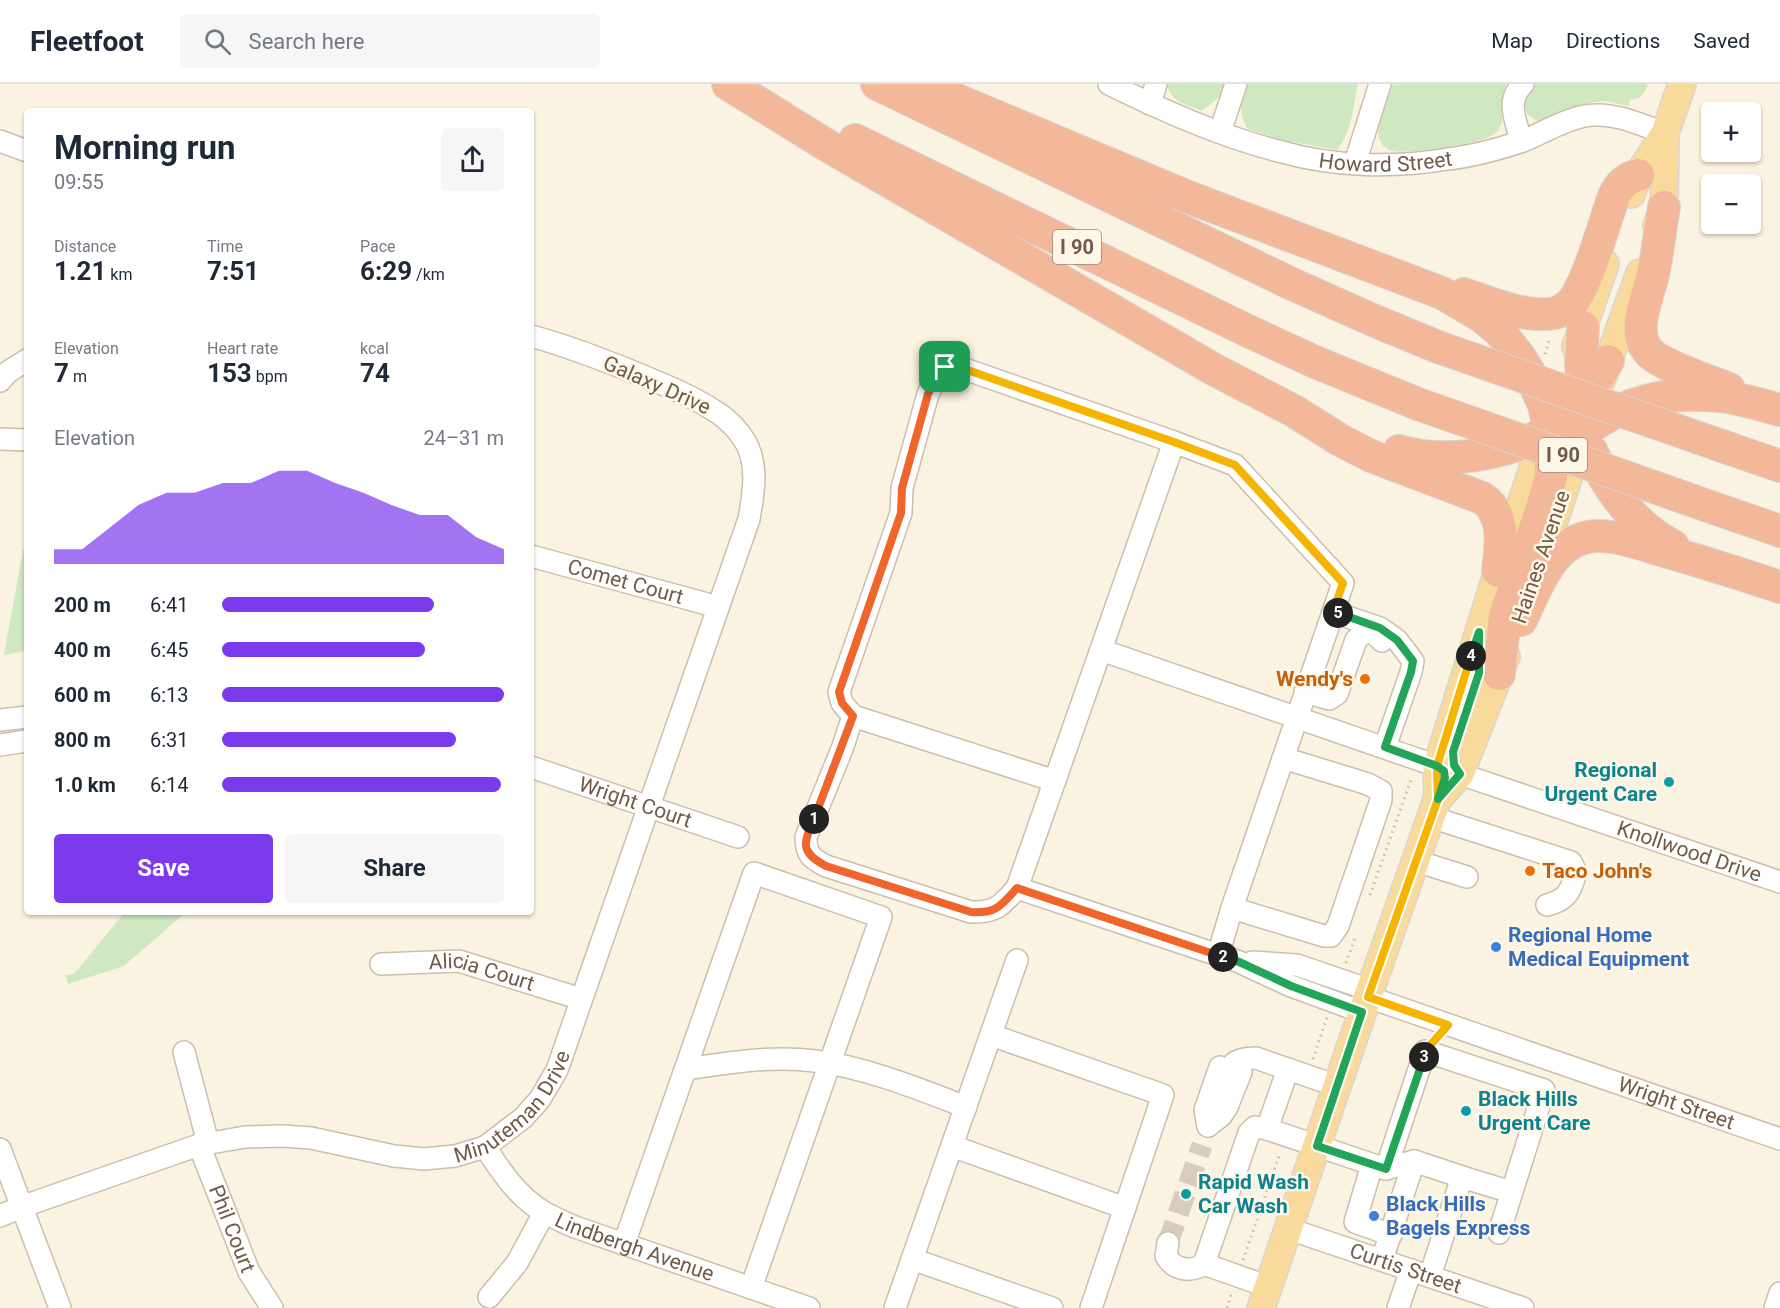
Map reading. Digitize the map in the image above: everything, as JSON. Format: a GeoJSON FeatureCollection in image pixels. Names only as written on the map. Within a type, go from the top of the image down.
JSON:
{"type":"FeatureCollection","features":[{"type":"Feature","properties":{"kind":"highway"},"geometry":{"type":"LineString","coordinates":[[728,84],[828,146],[1205,364],[1294,411],[1340,440],[1371,456],[1471,492],[1489,502],[1496,513],[1500,528],[1498,571]]}},
{"type":"Feature","properties":{"kind":"highway","name":"I 90"},"geometry":{"type":"LineString","coordinates":[[738,84],[1315,362],[1418,404],[1780,531]]}},
{"type":"Feature","properties":{"kind":"highway"},"geometry":{"type":"LineString","coordinates":[[876,84],[1292,284],[1375,321],[1438,347],[1780,466]]}},
{"type":"Feature","properties":{"kind":"highway"},"geometry":{"type":"LineString","coordinates":[[919,84],[1188,197],[1442,293],[1484,318],[1511,345],[1529,372],[1544,405],[1549,436],[1551,477],[1504,616],[1499,674]]}},
{"type":"Feature","properties":{"kind":"highway"},"geometry":{"type":"LineString","coordinates":[[1355,259],[1509,309],[1541,314],[1554,313],[1563,310],[1573,302],[1580,289],[1619,186],[1627,178],[1638,176]]}},
{"type":"Feature","properties":{"kind":"highway"},"geometry":{"type":"LineString","coordinates":[[1664,207],[1641,326],[1645,347],[1664,363],[1780,410]]}},
{"type":"Feature","properties":{"kind":"highway"},"geometry":{"type":"LineString","coordinates":[[1583,327],[1581,364],[1585,421],[1589,444],[1599,471],[1622,503],[1650,531],[1669,544],[1715,565]]}},
{"type":"Feature","properties":{"kind":"highway"},"geometry":{"type":"LineString","coordinates":[[1585,421],[1592,388],[1608,361]]}},
{"type":"Feature","properties":{"kind":"highway"},"geometry":{"type":"LineString","coordinates":[[1522,501],[1540,472],[1549,436],[1569,415],[1595,423],[1627,406],[1652,399],[1708,395],[1728,397],[1780,410]]}},
{"type":"Feature","properties":{"kind":"highway"},"geometry":{"type":"LineString","coordinates":[[1294,411],[1394,449],[1429,457],[1462,457],[1481,454],[1549,436]]}},
{"type":"Feature","properties":{"kind":"highway"},"geometry":{"type":"LineString","coordinates":[[1519,623],[1549,566],[1559,553],[1582,539],[1596,536],[1615,538],[1715,565],[1780,587]]}},
{"type":"Feature","properties":{"kind":"main road"},"geometry":{"type":"LineString","coordinates":[[1549,436],[1583,327],[1638,176],[1665,133],[1682,84]]}},
{"type":"Feature","properties":{"kind":"main road"},"geometry":{"type":"LineString","coordinates":[[1608,361],[1664,207],[1665,133]]}},
{"type":"Feature","properties":{"kind":"main road","name":"Haines Avenue"},"geometry":{"type":"LineString","coordinates":[[1448,770],[1499,674],[1519,623],[1585,421]]}},
{"type":"Feature","properties":{"kind":"main road","name":"Haines Avenue"},"geometry":{"type":"LineString","coordinates":[[1448,770],[1479,632],[1522,501]]}},
{"type":"Feature","properties":{"kind":"main road"},"geometry":{"type":"LineString","coordinates":[[1265,1297],[1435,808],[1445,778],[1444,771],[1448,770]]}},
{"type":"Feature","properties":{"kind":"street","name":"Howard Street"},"geometry":{"type":"LineString","coordinates":[[1109,84],[1153,94],[1220,132],[1283,153],[1355,164],[1385,165],[1447,160],[1494,150],[1580,117],[1593,115],[1606,115],[1665,133]]}},
{"type":"Feature","properties":{"kind":"street"},"geometry":{"type":"LineString","coordinates":[[1220,132],[1236,84]]}},
{"type":"Feature","properties":{"kind":"street"},"geometry":{"type":"LineString","coordinates":[[1355,164],[1380,84]]}},
{"type":"Feature","properties":{"kind":"street"},"geometry":{"type":"LineString","coordinates":[[1521,141],[1511,105],[1523,84]]}},
{"type":"Feature","properties":{"kind":"street"},"geometry":{"type":"LineString","coordinates":[[0,141],[24,150]]}},
{"type":"Feature","properties":{"kind":"street","name":"Galaxy Drive"},"geometry":{"type":"LineString","coordinates":[[534,337],[574,349],[695,399],[720,414],[739,433],[748,447],[753,465],[752,502],[749,519],[718,608]]}},
{"type":"Feature","properties":{"kind":"street"},"geometry":{"type":"LineString","coordinates":[[3,372],[24,362]]}},
{"type":"Feature","properties":{"kind":"street"},"geometry":{"type":"LineString","coordinates":[[1055,781],[853,716],[842,703],[839,692],[901,513],[902,488],[928,394],[937,376],[945,367],[956,366],[1235,465],[1343,583],[1232,908],[1227,958]]}},
{"type":"Feature","properties":{"kind":"street"},"geometry":{"type":"LineString","coordinates":[[0,440],[24,440]]}},
{"type":"Feature","properties":{"kind":"street"},"geometry":{"type":"LineString","coordinates":[[853,716],[806,837],[806,848],[813,859],[826,866],[971,912],[985,913],[1001,906],[1017,888],[1174,442]]}},
{"type":"Feature","properties":{"kind":"street","name":"Comet Court"},"geometry":{"type":"LineString","coordinates":[[534,557],[718,608]]}},
{"type":"Feature","properties":{"kind":"street","name":"Minuteman Drive"},"geometry":{"type":"LineString","coordinates":[[0,1216],[203,1144],[245,1137],[283,1136],[311,1138],[394,1156],[424,1159],[455,1156],[485,1147],[523,1118],[540,1099],[557,1070],[718,608]]}},
{"type":"Feature","properties":{"kind":"street"},"geometry":{"type":"LineString","coordinates":[[1333,612],[1380,628],[1397,640],[1413,661],[1385,747]]}},
{"type":"Feature","properties":{"kind":"street"},"geometry":{"type":"LineString","coordinates":[[1305,692],[1329,699],[1337,694],[1356,640],[1364,632],[1375,634],[1411,672]]}},
{"type":"Feature","properties":{"kind":"street","name":"Knollwood Drive"},"geometry":{"type":"LineString","coordinates":[[1101,650],[1780,882]]}},
{"type":"Feature","properties":{"kind":"street"},"geometry":{"type":"LineString","coordinates":[[0,720],[24,717]]}},
{"type":"Feature","properties":{"kind":"street"},"geometry":{"type":"LineString","coordinates":[[0,745],[24,741]]}},
{"type":"Feature","properties":{"kind":"street"},"geometry":{"type":"LineString","coordinates":[[1232,908],[1324,936],[1331,936],[1338,927],[1381,800],[1381,791],[1368,784],[1283,758]]}},
{"type":"Feature","properties":{"kind":"street","name":"Wright Court"},"geometry":{"type":"LineString","coordinates":[[534,769],[738,837]]}},
{"type":"Feature","properties":{"kind":"street"},"geometry":{"type":"LineString","coordinates":[[1435,808],[1571,862],[1576,872],[1572,887],[1561,901],[1547,905]]}},
{"type":"Feature","properties":{"kind":"street"},"geometry":{"type":"LineString","coordinates":[[1416,861],[1467,877]]}},
{"type":"Feature","properties":{"kind":"street"},"geometry":{"type":"LineString","coordinates":[[624,1244],[754,873],[881,917],[751,1288]]}},
{"type":"Feature","properties":{"kind":"street","name":"Wright Street"},"geometry":{"type":"LineString","coordinates":[[1017,888],[1227,958],[1291,986],[1367,1000],[1448,1025],[1780,1139]]}},
{"type":"Feature","properties":{"kind":"street","name":"Alicia Court"},"geometry":{"type":"LineString","coordinates":[[381,964],[459,960],[581,999]]}},
{"type":"Feature","properties":{"kind":"street"},"geometry":{"type":"LineString","coordinates":[[895,1308],[1017,960]]}},
{"type":"Feature","properties":{"kind":"street"},"geometry":{"type":"LineString","coordinates":[[1390,1235],[1354,1222],[1379,1167],[1425,1051],[1448,1025]]}},
{"type":"Feature","properties":{"kind":"street"},"geometry":{"type":"LineString","coordinates":[[991,1035],[1163,1095],[1091,1308]]}},
{"type":"Feature","properties":{"kind":"street"},"geometry":{"type":"LineString","coordinates":[[1425,1051],[1544,1090]]}},
{"type":"Feature","properties":{"kind":"street","name":"Phil Court"},"geometry":{"type":"LineString","coordinates":[[184,1052],[203,1144],[249,1272],[272,1308]]}},
{"type":"Feature","properties":{"kind":"street"},"geometry":{"type":"LineString","coordinates":[[1260,1060],[1247,1065],[1239,1074],[1227,1107],[1205,1135],[1229,1068],[1235,1061],[1246,1058],[1260,1060],[1337,1086]]}},
{"type":"Feature","properties":{"kind":"street"},"geometry":{"type":"LineString","coordinates":[[686,1069],[773,1059],[830,1063],[898,1082],[966,1107]]}},
{"type":"Feature","properties":{"kind":"street"},"geometry":{"type":"LineString","coordinates":[[1499,1233],[1544,1090],[1559,1063]]}},
{"type":"Feature","properties":{"kind":"street"},"geometry":{"type":"LineString","coordinates":[[1268,1129],[1288,1070]]}},
{"type":"Feature","properties":{"kind":"street"},"geometry":{"type":"LineString","coordinates":[[1168,1243],[1166,1256],[1173,1264],[1188,1270],[1204,1264],[1249,1133],[1255,1127],[1268,1129],[1379,1167],[1414,1161],[1511,1192]]}},
{"type":"Feature","properties":{"kind":"street"},"geometry":{"type":"LineString","coordinates":[[952,1146],[1125,1208]]}},
{"type":"Feature","properties":{"kind":"street","name":"Lindbergh Avenue"},"geometry":{"type":"LineString","coordinates":[[485,1147],[518,1192],[544,1213],[575,1227],[751,1288],[796,1306]]}},
{"type":"Feature","properties":{"kind":"street"},"geometry":{"type":"LineString","coordinates":[[0,1149],[60,1308]]}},
{"type":"Feature","properties":{"kind":"street"},"geometry":{"type":"LineString","coordinates":[[1382,1260],[1414,1161]]}},
{"type":"Feature","properties":{"kind":"street"},"geometry":{"type":"LineString","coordinates":[[1398,1308],[1420,1273],[1462,1177]]}},
{"type":"Feature","properties":{"kind":"street"},"geometry":{"type":"LineString","coordinates":[[489,1297],[517,1263],[544,1213]]}},
{"type":"Feature","properties":{"kind":"street","name":"Curtis Street"},"geometry":{"type":"LineString","coordinates":[[1289,1229],[1523,1308]]}},
{"type":"Feature","properties":{"kind":"street"},"geometry":{"type":"LineString","coordinates":[[912,1259],[1052,1308]]}},
{"type":"Feature","properties":{"kind":"street"},"geometry":{"type":"LineString","coordinates":[[1204,1264],[1265,1297]]}},
{"type":"Feature","properties":{"kind":"street"},"geometry":{"type":"LineString","coordinates":[[1775,1308],[1780,1293]]}},
{"type":"Feature","properties":{"kind":"green space"},"geometry":{"type":"Polygon","coordinates":[[[1167,84],[1228,84],[1223,93],[1201,111],[1175,99],[1167,84]]]}},
{"type":"Feature","properties":{"kind":"green space"},"geometry":{"type":"Polygon","coordinates":[[[1246,84],[1358,84],[1351,119],[1342,143],[1337,150],[1282,140],[1248,129],[1241,112],[1246,84]]]}},
{"type":"Feature","properties":{"kind":"green space"},"geometry":{"type":"Polygon","coordinates":[[[1393,84],[1506,84],[1502,97],[1500,128],[1490,136],[1464,144],[1416,151],[1391,150],[1381,142],[1378,131],[1380,117],[1393,84]]]}},
{"type":"Feature","properties":{"kind":"green space"},"geometry":{"type":"Polygon","coordinates":[[[1536,84],[1648,84],[1642,95],[1630,100],[1629,106],[1604,101],[1589,103],[1539,122],[1527,114],[1523,103],[1530,89],[1536,84]]]}},
{"type":"Feature","properties":{"kind":"green space"},"geometry":{"type":"Polygon","coordinates":[[[23,550],[24,550],[24,652],[4,655],[23,550]]]}},
{"type":"Feature","properties":{"kind":"green space"},"geometry":{"type":"Polygon","coordinates":[[[123,915],[183,915],[124,966],[68,984],[66,975],[74,974],[123,915]]]}},
{"type":"Feature","properties":{"kind":"tunnel"},"geometry":{"type":"LineString","coordinates":[[1168,1243],[1202,1145]]}},
{"type":"Feature","properties":{"kind":"place","name":"Wendy's"},"geometry":{"type":"Point","coordinates":[1365,679]}},
{"type":"Feature","properties":{"kind":"place","name":"Regional Urgent Care"},"geometry":{"type":"Point","coordinates":[1669,782]}},
{"type":"Feature","properties":{"kind":"place","name":"Taco John's"},"geometry":{"type":"Point","coordinates":[1530,871]}},
{"type":"Feature","properties":{"kind":"place","name":"Regional Home Medical Equipment"},"geometry":{"type":"Point","coordinates":[1496,947]}},
{"type":"Feature","properties":{"kind":"place","name":"Black Hills Urgent Care"},"geometry":{"type":"Point","coordinates":[1466,1111]}},
{"type":"Feature","properties":{"kind":"place","name":"Rapid Wash Car Wash"},"geometry":{"type":"Point","coordinates":[1186,1194]}},
{"type":"Feature","properties":{"kind":"place","name":"Black Hills Bagels Express"},"geometry":{"type":"Point","coordinates":[1374,1216]}},
{"type":"Feature","properties":{"kind":"route"},"geometry":{"type":"LineString","coordinates":[[945,367],[937,376],[928,394],[902,488],[901,513],[839,692],[842,703],[853,716],[806,837],[806,848],[813,859],[826,866],[971,912],[985,913],[1001,906],[1017,888],[1237,961],[1291,986],[1362,1012],[1317,1146],[1386,1169],[1425,1051],[1448,1025],[1368,997],[1438,799],[1437,766],[1479,632],[1479,673],[1453,752],[1454,765],[1460,774],[1438,799],[1445,778],[1444,771],[1437,766],[1385,747],[1413,661],[1397,640],[1380,628],[1333,612],[1343,583],[1235,465],[956,366],[945,367]]}}]}
